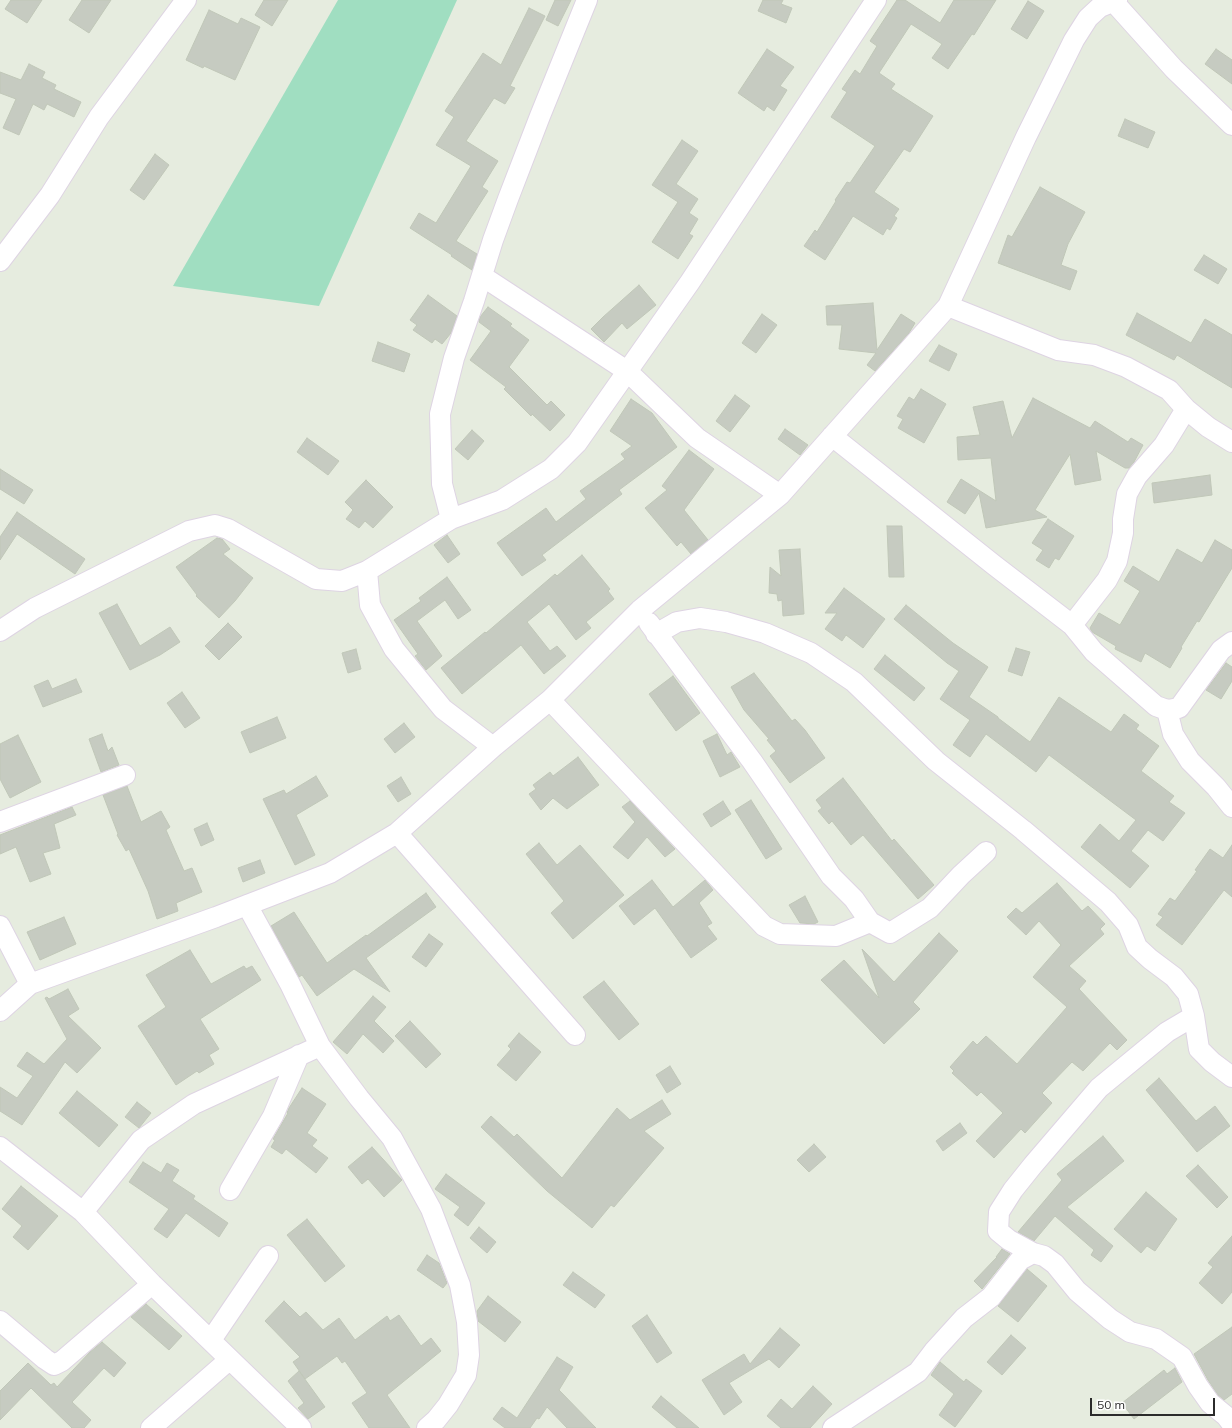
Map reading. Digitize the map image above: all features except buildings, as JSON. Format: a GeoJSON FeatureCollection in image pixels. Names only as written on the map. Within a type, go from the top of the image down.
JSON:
{"type":"FeatureCollection","features":[{"type":"Feature","properties":{"kind":"street"},"geometry":{"type":"LineString","coordinates":[[0,262],[50,195],[99,117],[186,0]]}},
{"type":"Feature","properties":{"kind":"street"},"geometry":{"type":"LineString","coordinates":[[451,519],[442,484],[440,414],[454,358],[493,240],[587,0]]}},
{"type":"Feature","properties":{"kind":"street"},"geometry":{"type":"LineString","coordinates":[[0,630],[35,608],[189,531],[215,525],[228,529],[316,579],[342,581],[367,571],[451,519],[502,500],[551,469],[576,443],[690,282],[876,0]]}},
{"type":"Feature","properties":{"kind":"street"},"geometry":{"type":"LineString","coordinates":[[0,1012],[30,984],[247,905],[330,873],[397,833],[493,747],[550,700],[640,610],[780,495],[948,306],[1026,137],[1074,40],[1088,18],[1100,7],[1115,1],[1174,68],[1232,125]]}},
{"type":"Feature","properties":{"kind":"street"},"geometry":{"type":"LineString","coordinates":[[482,276],[627,371],[697,438],[780,495]]}},
{"type":"Feature","properties":{"kind":"street"},"geometry":{"type":"LineString","coordinates":[[948,306],[1058,350],[1094,355],[1126,367],[1169,390],[1186,409],[1208,427],[1232,442]]}},
{"type":"Feature","properties":{"kind":"street"},"geometry":{"type":"LineString","coordinates":[[1072,625],[1107,580],[1117,561],[1123,533],[1123,519],[1127,494],[1137,476],[1164,445],[1186,409]]}},
{"type":"Feature","properties":{"kind":"street"},"geometry":{"type":"LineString","coordinates":[[832,436],[1072,625],[1094,652],[1132,687],[1156,706],[1167,710],[1179,708],[1221,650],[1232,642]]}},
{"type":"Feature","properties":{"kind":"street"},"geometry":{"type":"LineString","coordinates":[[367,571],[370,605],[394,648],[443,709],[493,747]]}},
{"type":"Feature","properties":{"kind":"street"},"geometry":{"type":"LineString","coordinates":[[640,610],[656,634],[752,761],[831,876],[854,899],[870,922],[890,933],[930,908],[961,875],[986,852]]}},
{"type":"Feature","properties":{"kind":"street"},"geometry":{"type":"LineString","coordinates":[[656,634],[677,622],[700,618],[726,622],[765,633],[811,653],[854,682],[936,761],[1023,830],[1108,902],[1128,925],[1137,947],[1174,977],[1188,994],[1194,1016],[1199,1049],[1212,1062],[1232,1077]]}},
{"type":"Feature","properties":{"kind":"street"},"geometry":{"type":"LineString","coordinates":[[550,700],[764,926],[780,934],[836,936],[870,922]]}},
{"type":"Feature","properties":{"kind":"street"},"geometry":{"type":"LineString","coordinates":[[1167,710],[1173,734],[1190,761],[1216,787],[1232,807]]}},
{"type":"Feature","properties":{"kind":"street"},"geometry":{"type":"LineString","coordinates":[[0,822],[125,775]]}},
{"type":"Feature","properties":{"kind":"street"},"geometry":{"type":"LineString","coordinates":[[397,833],[575,1036]]}},
{"type":"Feature","properties":{"kind":"street"},"geometry":{"type":"LineString","coordinates":[[247,905],[290,984],[320,1046],[359,1098],[392,1138],[431,1209],[460,1285],[467,1322],[469,1355],[466,1375],[448,1405],[436,1420],[426,1428]]}},
{"type":"Feature","properties":{"kind":"street"},"geometry":{"type":"LineString","coordinates":[[0,926],[30,984]]}},
{"type":"Feature","properties":{"kind":"street"},"geometry":{"type":"LineString","coordinates":[[1194,1016],[1167,1032],[1099,1088],[1033,1164],[1013,1190],[999,1212],[998,1231],[1009,1240],[1033,1253],[1044,1256],[1054,1264],[1077,1291],[1110,1319],[1130,1332],[1156,1339],[1182,1357],[1198,1386],[1210,1403],[1226,1416],[1232,1424]]}},
{"type":"Feature","properties":{"kind":"street"},"geometry":{"type":"LineString","coordinates":[[83,1212],[141,1140],[194,1104],[320,1046]]}},
{"type":"Feature","properties":{"kind":"street"},"geometry":{"type":"LineString","coordinates":[[230,1190],[273,1116],[299,1055]]}},
{"type":"Feature","properties":{"kind":"street"},"geometry":{"type":"LineString","coordinates":[[0,1147],[83,1212],[152,1284],[301,1428]]}},
{"type":"Feature","properties":{"kind":"street"},"geometry":{"type":"LineString","coordinates":[[833,1428],[918,1372],[934,1351],[964,1318],[991,1297],[1020,1260],[1033,1253]]}},
{"type":"Feature","properties":{"kind":"street"},"geometry":{"type":"LineString","coordinates":[[211,1340],[268,1256]]}},
{"type":"Feature","properties":{"kind":"street"},"geometry":{"type":"LineString","coordinates":[[0,1321],[54,1365],[62,1361],[152,1284]]}},
{"type":"Feature","properties":{"kind":"street"},"geometry":{"type":"LineString","coordinates":[[152,1428],[229,1360]]}},
{"type":"Feature","properties":{"kind":"green space"},"geometry":{"type":"Polygon","coordinates":[[[338,0],[457,0],[319,306],[173,286],[338,0]]]}}]}
